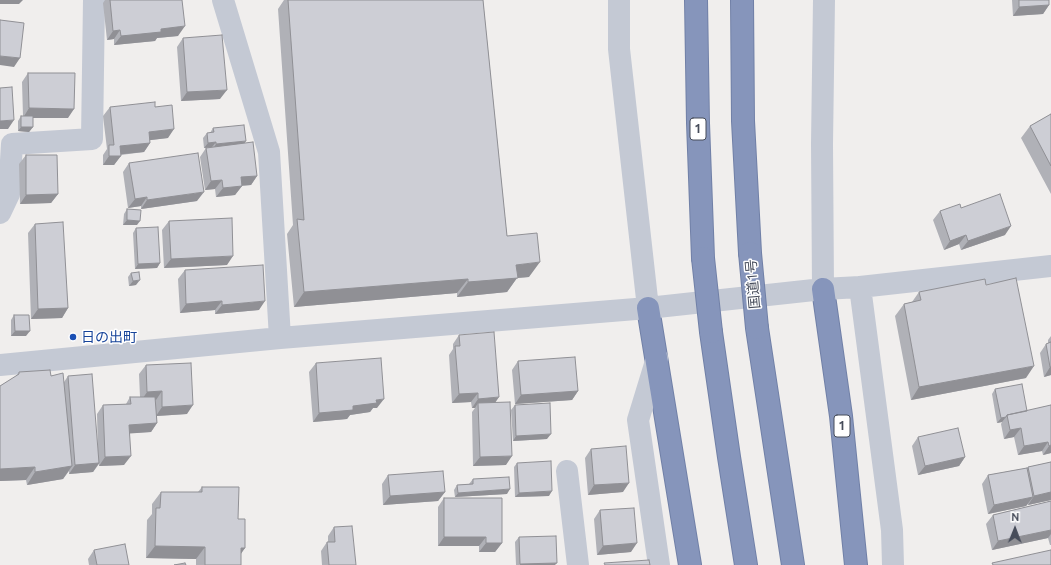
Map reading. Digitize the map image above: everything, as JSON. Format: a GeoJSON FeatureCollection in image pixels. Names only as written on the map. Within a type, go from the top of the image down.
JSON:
{"type":"FeatureCollection","features":[{"type":"Feature","properties":{"kind":"highway","name":"1"},"geometry":{"type":"LineString","coordinates":[[696,0],[698,123],[703,258],[711,332],[746,565]]}},
{"type":"Feature","properties":{"kind":"highway","name":"国道1号"},"geometry":{"type":"LineString","coordinates":[[742,0],[742,121],[750,253],[757,328],[793,565]]}},
{"type":"Feature","properties":{"kind":"highway","name":"1"},"geometry":{"type":"LineString","coordinates":[[823,288],[841,416],[856,565]]}},
{"type":"Feature","properties":{"kind":"highway"},"geometry":{"type":"LineString","coordinates":[[648,308],[690,565]]}},
{"type":"Feature","properties":{"kind":"street"},"geometry":{"type":"LineString","coordinates":[[0,213],[9,194],[12,144],[92,139],[94,0]]}},
{"type":"Feature","properties":{"kind":"street"},"geometry":{"type":"LineString","coordinates":[[223,0],[269,152],[280,338]]}},
{"type":"Feature","properties":{"kind":"street"},"geometry":{"type":"LineString","coordinates":[[619,0],[619,50],[648,308]]}},
{"type":"Feature","properties":{"kind":"street"},"geometry":{"type":"LineString","coordinates":[[823,288],[822,144],[824,0]]}},
{"type":"Feature","properties":{"kind":"street"},"geometry":{"type":"LineString","coordinates":[[0,365],[280,338],[648,308],[823,288],[860,287],[1051,266]]}},
{"type":"Feature","properties":{"kind":"street"},"geometry":{"type":"LineString","coordinates":[[860,287],[892,530],[893,565]]}},
{"type":"Feature","properties":{"kind":"street"},"geometry":{"type":"LineString","coordinates":[[657,358],[638,420],[659,565]]}},
{"type":"Feature","properties":{"kind":"street"},"geometry":{"type":"LineString","coordinates":[[567,471],[578,565]]}},
{"type":"Feature","properties":{"kind":"building"},"geometry":{"type":"Polygon","coordinates":[[[110,0],[182,0],[185,26],[161,29],[161,32],[121,36],[120,30],[113,31],[110,0]]]}},
{"type":"Feature","properties":{"kind":"building"},"geometry":{"type":"Polygon","coordinates":[[[288,0],[483,0],[507,236],[537,233],[540,262],[516,265],[518,278],[468,282],[468,279],[304,292],[297,219],[304,220],[288,0]]]}},
{"type":"Feature","properties":{"kind":"building"},"geometry":{"type":"Polygon","coordinates":[[[1019,0],[1049,0],[1049,5],[1019,7],[1019,0]]]}},
{"type":"Feature","properties":{"kind":"building"},"geometry":{"type":"Polygon","coordinates":[[[0,20],[24,23],[20,58],[0,56],[0,20]]]}},
{"type":"Feature","properties":{"kind":"building"},"geometry":{"type":"Polygon","coordinates":[[[222,35],[227,90],[187,92],[183,38],[222,35]]]}},
{"type":"Feature","properties":{"kind":"building"},"geometry":{"type":"Polygon","coordinates":[[[28,73],[75,73],[74,109],[29,108],[28,73]]]}},
{"type":"Feature","properties":{"kind":"building"},"geometry":{"type":"Polygon","coordinates":[[[12,87],[14,120],[0,121],[0,88],[12,87]]]}},
{"type":"Feature","properties":{"kind":"building"},"geometry":{"type":"Polygon","coordinates":[[[155,102],[155,107],[172,105],[174,129],[149,132],[150,143],[120,146],[121,156],[109,156],[109,145],[114,145],[110,107],[155,102]]]}},
{"type":"Feature","properties":{"kind":"building"},"geometry":{"type":"Polygon","coordinates":[[[1051,114],[1051,166],[1030,126],[1051,114]]]}},
{"type":"Feature","properties":{"kind":"building"},"geometry":{"type":"Polygon","coordinates":[[[21,116],[33,116],[33,127],[21,127],[21,116]]]}},
{"type":"Feature","properties":{"kind":"building"},"geometry":{"type":"Polygon","coordinates":[[[244,125],[246,141],[216,144],[216,142],[208,143],[207,133],[214,132],[213,128],[244,125]]]}},
{"type":"Feature","properties":{"kind":"building"},"geometry":{"type":"Polygon","coordinates":[[[253,142],[257,176],[241,177],[242,186],[223,188],[222,180],[211,181],[206,148],[253,142]]]}},
{"type":"Feature","properties":{"kind":"building"},"geometry":{"type":"Polygon","coordinates":[[[198,153],[204,192],[147,200],[147,197],[135,199],[129,163],[198,153]]]}},
{"type":"Feature","properties":{"kind":"building"},"geometry":{"type":"Polygon","coordinates":[[[26,155],[57,155],[58,194],[26,195],[26,155]]]}},
{"type":"Feature","properties":{"kind":"building"},"geometry":{"type":"Polygon","coordinates":[[[1000,194],[1011,226],[968,241],[966,235],[950,241],[940,211],[960,204],[961,208],[1000,194]]]}},
{"type":"Feature","properties":{"kind":"building"},"geometry":{"type":"Polygon","coordinates":[[[127,209],[141,210],[140,221],[127,220],[127,209]]]}},
{"type":"Feature","properties":{"kind":"building"},"geometry":{"type":"Polygon","coordinates":[[[232,218],[233,256],[171,259],[169,221],[232,218]]]}},
{"type":"Feature","properties":{"kind":"building"},"geometry":{"type":"Polygon","coordinates":[[[63,222],[68,308],[38,309],[35,224],[63,222]]]}},
{"type":"Feature","properties":{"kind":"building"},"geometry":{"type":"Polygon","coordinates":[[[158,227],[160,263],[138,264],[136,228],[158,227]]]}},
{"type":"Feature","properties":{"kind":"building"},"geometry":{"type":"Polygon","coordinates":[[[263,265],[265,301],[222,305],[222,301],[186,304],[185,270],[263,265]]]}},
{"type":"Feature","properties":{"kind":"building"},"geometry":{"type":"Polygon","coordinates":[[[139,272],[140,280],[133,281],[131,273],[139,272]]]}},
{"type":"Feature","properties":{"kind":"building"},"geometry":{"type":"Polygon","coordinates":[[[1016,278],[1034,366],[919,387],[904,304],[921,300],[919,292],[985,279],[986,285],[1016,278]]]}},
{"type":"Feature","properties":{"kind":"building"},"geometry":{"type":"Polygon","coordinates":[[[14,315],[29,315],[30,331],[15,331],[14,315]]]}},
{"type":"Feature","properties":{"kind":"building"},"geometry":{"type":"Polygon","coordinates":[[[494,332],[499,397],[478,399],[478,393],[459,394],[455,346],[460,346],[459,335],[494,332]]]}},
{"type":"Feature","properties":{"kind":"building"},"geometry":{"type":"Polygon","coordinates":[[[1051,342],[1051,367],[1050,367],[1046,344],[1051,342]]]}},
{"type":"Feature","properties":{"kind":"building"},"geometry":{"type":"Polygon","coordinates":[[[575,357],[578,391],[521,395],[518,361],[575,357]]]}},
{"type":"Feature","properties":{"kind":"building"},"geometry":{"type":"Polygon","coordinates":[[[381,358],[384,399],[376,400],[377,403],[353,406],[353,410],[319,413],[316,363],[381,358]]]}},
{"type":"Feature","properties":{"kind":"building"},"geometry":{"type":"Polygon","coordinates":[[[191,363],[193,405],[162,407],[162,391],[147,392],[146,365],[191,363]]]}},
{"type":"Feature","properties":{"kind":"building"},"geometry":{"type":"Polygon","coordinates":[[[50,370],[51,376],[63,373],[72,466],[35,472],[35,467],[0,469],[0,386],[19,374],[19,372],[50,370]]]}},
{"type":"Feature","properties":{"kind":"building"},"geometry":{"type":"Polygon","coordinates":[[[92,374],[99,463],[75,465],[68,376],[92,374]]]}},
{"type":"Feature","properties":{"kind":"building"},"geometry":{"type":"Polygon","coordinates":[[[1022,384],[1027,411],[1007,415],[1006,417],[1001,418],[995,389],[1022,384]]]}},
{"type":"Feature","properties":{"kind":"building"},"geometry":{"type":"Polygon","coordinates":[[[130,397],[155,397],[157,423],[129,425],[131,456],[105,457],[103,405],[131,404],[130,397]]]}},
{"type":"Feature","properties":{"kind":"building"},"geometry":{"type":"Polygon","coordinates":[[[510,402],[512,456],[480,457],[478,403],[510,402]]]}},
{"type":"Feature","properties":{"kind":"building"},"geometry":{"type":"Polygon","coordinates":[[[550,403],[551,434],[516,436],[515,405],[550,403]]]}},
{"type":"Feature","properties":{"kind":"building"},"geometry":{"type":"Polygon","coordinates":[[[1051,405],[1051,445],[1049,446],[1048,442],[1024,446],[1021,428],[1010,430],[1007,415],[1051,405]]]}},
{"type":"Feature","properties":{"kind":"building"},"geometry":{"type":"Polygon","coordinates":[[[958,428],[965,457],[925,466],[918,437],[958,428]]]}},
{"type":"Feature","properties":{"kind":"building"},"geometry":{"type":"Polygon","coordinates":[[[626,446],[629,483],[594,485],[591,449],[626,446]]]}},
{"type":"Feature","properties":{"kind":"building"},"geometry":{"type":"Polygon","coordinates":[[[551,461],[552,491],[519,493],[517,463],[551,461]]]}},
{"type":"Feature","properties":{"kind":"building"},"geometry":{"type":"Polygon","coordinates":[[[1051,462],[1051,492],[1034,496],[1028,467],[1051,462]]]}},
{"type":"Feature","properties":{"kind":"building"},"geometry":{"type":"Polygon","coordinates":[[[1027,468],[1033,497],[994,505],[988,475],[1027,468]]]}},
{"type":"Feature","properties":{"kind":"building"},"geometry":{"type":"Polygon","coordinates":[[[443,471],[445,492],[390,496],[388,475],[443,471]]]}},
{"type":"Feature","properties":{"kind":"building"},"geometry":{"type":"Polygon","coordinates":[[[509,477],[510,489],[458,493],[457,485],[473,484],[473,479],[509,477]]]}},
{"type":"Feature","properties":{"kind":"building"},"geometry":{"type":"Polygon","coordinates":[[[202,487],[239,487],[238,519],[245,519],[245,548],[241,548],[241,565],[205,565],[205,547],[155,546],[156,508],[160,508],[161,492],[202,492],[202,487]]]}},
{"type":"Feature","properties":{"kind":"building"},"geometry":{"type":"Polygon","coordinates":[[[444,498],[502,498],[502,543],[486,543],[486,537],[444,537],[444,498]]]}},
{"type":"Feature","properties":{"kind":"building"},"geometry":{"type":"Polygon","coordinates":[[[1051,501],[1051,530],[998,541],[993,515],[1051,501]]]}},
{"type":"Feature","properties":{"kind":"building"},"geometry":{"type":"Polygon","coordinates":[[[634,508],[637,543],[603,546],[600,510],[634,508]]]}},
{"type":"Feature","properties":{"kind":"building"},"geometry":{"type":"Polygon","coordinates":[[[352,526],[356,565],[329,565],[327,542],[335,542],[334,527],[352,526]]]}},
{"type":"Feature","properties":{"kind":"building"},"geometry":{"type":"Polygon","coordinates":[[[556,536],[557,563],[520,564],[519,537],[556,536]]]}},
{"type":"Feature","properties":{"kind":"building"},"geometry":{"type":"Polygon","coordinates":[[[125,544],[129,565],[97,565],[94,550],[125,544]]]}},
{"type":"Feature","properties":{"kind":"building"},"geometry":{"type":"Polygon","coordinates":[[[1051,550],[1051,565],[993,565],[992,563],[1051,550]]]}},
{"type":"Feature","properties":{"kind":"building"},"geometry":{"type":"Polygon","coordinates":[[[649,560],[650,565],[605,565],[604,563],[649,560]]]}},
{"type":"Feature","properties":{"kind":"building"},"geometry":{"type":"Polygon","coordinates":[[[185,563],[186,565],[174,565],[185,563]]]}},
{"type":"Feature","properties":{"kind":"place","name":"日の出町"},"geometry":{"type":"Point","coordinates":[73,337]}}]}
